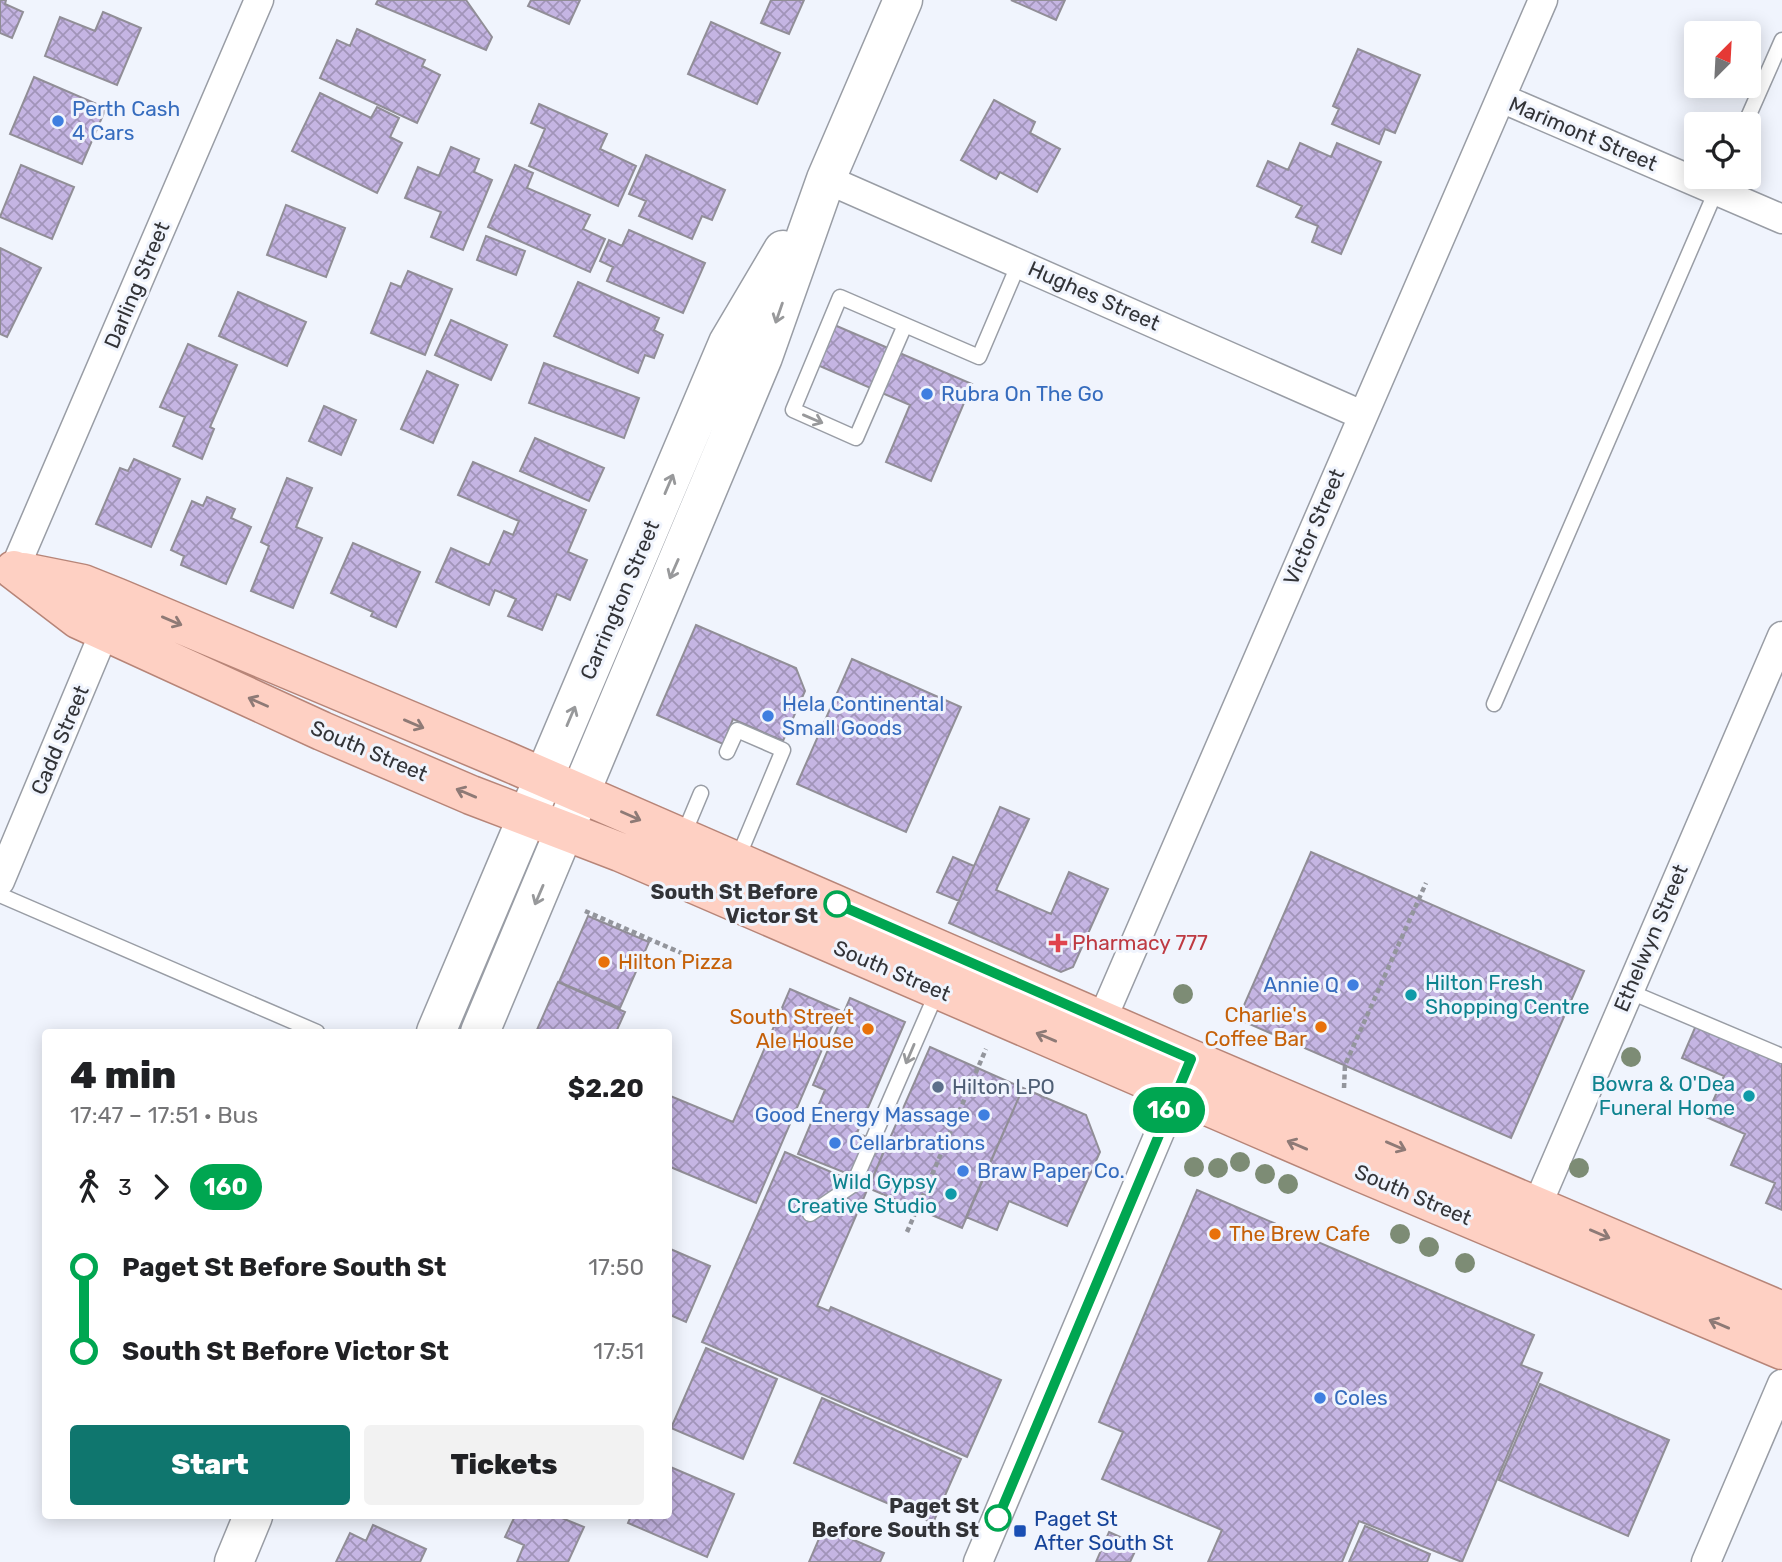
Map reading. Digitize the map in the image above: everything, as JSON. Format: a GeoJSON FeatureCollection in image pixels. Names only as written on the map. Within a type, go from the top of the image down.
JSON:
{"type":"FeatureCollection","features":[{"type":"Feature","properties":{"kind":"main road","name":"Carrington Street"},"geometry":{"type":"LineString","coordinates":[[481,1029],[566,833],[600,740],[763,358],[826,179],[903,0]]}},
{"type":"Feature","properties":{"kind":"main road","name":"Carrington Street"},"geometry":{"type":"LineString","coordinates":[[437,1029],[530,818],[728,342],[826,179]]}},
{"type":"Feature","properties":{"kind":"main road","name":"South Street"},"geometry":{"type":"LineString","coordinates":[[7,567],[83,584],[111,615],[321,731],[566,833],[675,856]]}},
{"type":"Feature","properties":{"kind":"main road","name":"South Street"},"geometry":{"type":"LineString","coordinates":[[111,615],[581,794],[675,856],[728,879],[1102,1020],[1184,1076]]}},
{"type":"Feature","properties":{"kind":"main road","name":"South Street"},"geometry":{"type":"LineString","coordinates":[[728,879],[937,991],[1087,1054],[1184,1076],[1530,1224],[1782,1350]]}},
{"type":"Feature","properties":{"kind":"main road","name":"South Street"},"geometry":{"type":"LineString","coordinates":[[1530,1224],[1782,1311]]}},
{"type":"Feature","properties":{"kind":"main road"},"geometry":{"type":"LineString","coordinates":[[234,1562],[252,1519]]}},
{"type":"Feature","properties":{"kind":"street","name":"Darling Street"},"geometry":{"type":"LineString","coordinates":[[7,567],[259,0]]}},
{"type":"Feature","properties":{"kind":"street","name":"Victor Street"},"geometry":{"type":"LineString","coordinates":[[1087,1054],[1543,0]]}},
{"type":"Feature","properties":{"kind":"street","name":"Marimont Street"},"geometry":{"type":"LineString","coordinates":[[1500,98],[1684,170]]}},
{"type":"Feature","properties":{"kind":"street","name":"Hughes Street"},"geometry":{"type":"LineString","coordinates":[[826,179],[1362,415]]}},
{"type":"Feature","properties":{"kind":"street","name":"Marimont Street"},"geometry":{"type":"LineString","coordinates":[[1728,189],[1782,219]]}},
{"type":"Feature","properties":{"kind":"street","name":"Cadd Street"},"geometry":{"type":"LineString","coordinates":[[0,881],[111,615]]}},
{"type":"Feature","properties":{"kind":"street","name":"Ethelwyn Street"},"geometry":{"type":"LineString","coordinates":[[1530,1224],[1782,636]]}},
{"type":"Feature","properties":{"kind":"street"},"geometry":{"type":"LineString","coordinates":[[978,1562],[1184,1076]]}},
{"type":"Feature","properties":{"kind":"street"},"geometry":{"type":"LineString","coordinates":[[1706,1562],[1782,1384]]}},
{"type":"Feature","properties":{"kind":"lane"},"geometry":{"type":"LineString","coordinates":[[1750,112],[1782,40]]}},
{"type":"Feature","properties":{"kind":"lane"},"geometry":{"type":"LineString","coordinates":[[1494,704],[1717,189]]}},
{"type":"Feature","properties":{"kind":"lane"},"geometry":{"type":"LineString","coordinates":[[905,325],[856,438],[793,410],[841,297],[979,357],[1018,263]]}},
{"type":"Feature","properties":{"kind":"lane"},"geometry":{"type":"LineString","coordinates":[[727,751],[737,730],[783,750],[728,879]]}},
{"type":"Feature","properties":{"kind":"lane"},"geometry":{"type":"LineString","coordinates":[[675,856],[701,793]]}},
{"type":"Feature","properties":{"kind":"lane"},"geometry":{"type":"LineString","coordinates":[[0,895],[310,1029]]}},
{"type":"Feature","properties":{"kind":"lane"},"geometry":{"type":"LineString","coordinates":[[810,1214],[853,1185],[937,991]]}},
{"type":"Feature","properties":{"kind":"lane"},"geometry":{"type":"LineString","coordinates":[[1628,991],[1782,1056]]}},
{"type":"Feature","properties":{"kind":"path"},"geometry":{"type":"LineString","coordinates":[[1344,1093],[1345,1065],[1426,883]]}},
{"type":"Feature","properties":{"kind":"path"},"geometry":{"type":"LineString","coordinates":[[585,911],[695,959]]}},
{"type":"Feature","properties":{"kind":"path"},"geometry":{"type":"LineString","coordinates":[[922,1198],[989,1041]]}},
{"type":"Feature","properties":{"kind":"path"},"geometry":{"type":"LineString","coordinates":[[907,1231],[917,1209]]}},
{"type":"Feature","properties":{"kind":"building"},"geometry":{"type":"Polygon","coordinates":[[[0,0],[6,0],[5,4],[23,12],[12,38],[0,33],[0,0]]]}},
{"type":"Feature","properties":{"kind":"building"},"geometry":{"type":"Polygon","coordinates":[[[378,0],[466,0],[492,37],[486,50],[376,4],[378,0]]]}},
{"type":"Feature","properties":{"kind":"building"},"geometry":{"type":"Polygon","coordinates":[[[531,0],[580,0],[569,24],[528,6],[531,0]]]}},
{"type":"Feature","properties":{"kind":"building"},"geometry":{"type":"Polygon","coordinates":[[[771,0],[804,0],[789,34],[761,23],[771,0]]]}},
{"type":"Feature","properties":{"kind":"building"},"geometry":{"type":"Polygon","coordinates":[[[1011,0],[1065,0],[1056,20],[1011,0]]]}},
{"type":"Feature","properties":{"kind":"building"},"geometry":{"type":"Polygon","coordinates":[[[103,12],[141,28],[117,85],[45,56],[60,17],[95,31],[103,12]]]}},
{"type":"Feature","properties":{"kind":"building"},"geometry":{"type":"Polygon","coordinates":[[[711,22],[780,53],[757,104],[688,74],[711,22]]]}},
{"type":"Feature","properties":{"kind":"building"},"geometry":{"type":"Polygon","coordinates":[[[357,29],[425,60],[422,66],[440,75],[417,123],[320,78],[337,40],[350,46],[357,29]]]}},
{"type":"Feature","properties":{"kind":"building"},"geometry":{"type":"Polygon","coordinates":[[[1358,49],[1420,75],[1395,133],[1385,129],[1379,144],[1332,124],[1339,109],[1333,106],[1358,49]]]}},
{"type":"Feature","properties":{"kind":"building","name":"Perth Cash 4 Cars"},"geometry":{"type":"Polygon","coordinates":[[[34,77],[106,108],[82,164],[10,134],[34,77]]]}},
{"type":"Feature","properties":{"kind":"building"},"geometry":{"type":"Polygon","coordinates":[[[320,93],[371,118],[377,107],[399,118],[390,137],[402,143],[377,193],[292,151],[320,93]]]}},
{"type":"Feature","properties":{"kind":"building"},"geometry":{"type":"Polygon","coordinates":[[[994,100],[1035,122],[1030,133],[1060,149],[1037,192],[1000,172],[996,179],[961,160],[994,100]]]}},
{"type":"Feature","properties":{"kind":"building"},"geometry":{"type":"Polygon","coordinates":[[[539,104],[607,134],[600,149],[636,166],[618,206],[529,166],[545,129],[531,123],[539,104]]]}},
{"type":"Feature","properties":{"kind":"building"},"geometry":{"type":"Polygon","coordinates":[[[1300,143],[1331,157],[1337,143],[1381,162],[1341,254],[1312,242],[1318,226],[1296,217],[1302,206],[1257,186],[1268,161],[1288,170],[1300,143]]]}},
{"type":"Feature","properties":{"kind":"building"},"geometry":{"type":"Polygon","coordinates":[[[451,147],[479,159],[474,172],[492,180],[463,250],[431,237],[441,212],[405,198],[418,167],[439,176],[451,147]]]}},
{"type":"Feature","properties":{"kind":"building"},"geometry":{"type":"Polygon","coordinates":[[[646,155],[725,190],[712,220],[702,216],[692,239],[639,216],[646,201],[629,194],[646,155]]]}},
{"type":"Feature","properties":{"kind":"building"},"geometry":{"type":"Polygon","coordinates":[[[21,165],[74,187],[52,239],[0,217],[21,165]]]}},
{"type":"Feature","properties":{"kind":"building"},"geometry":{"type":"Polygon","coordinates":[[[515,165],[533,173],[527,188],[590,215],[583,229],[605,239],[590,272],[488,227],[515,165]]]}},
{"type":"Feature","properties":{"kind":"building"},"geometry":{"type":"Polygon","coordinates":[[[286,205],[345,228],[326,277],[267,255],[286,205]]]}},
{"type":"Feature","properties":{"kind":"building"},"geometry":{"type":"Polygon","coordinates":[[[629,230],[705,263],[683,313],[607,281],[613,267],[600,261],[609,240],[622,246],[629,230]]]}},
{"type":"Feature","properties":{"kind":"building"},"geometry":{"type":"Polygon","coordinates":[[[486,236],[525,251],[516,275],[477,260],[486,236]]]}},
{"type":"Feature","properties":{"kind":"building"},"geometry":{"type":"Polygon","coordinates":[[[0,248],[41,268],[7,337],[0,334],[0,248]]]}},
{"type":"Feature","properties":{"kind":"building"},"geometry":{"type":"Polygon","coordinates":[[[408,271],[452,289],[425,355],[371,333],[391,283],[401,287],[408,271]]]}},
{"type":"Feature","properties":{"kind":"building"},"geometry":{"type":"Polygon","coordinates":[[[578,282],[659,318],[654,330],[663,335],[654,358],[645,355],[638,373],[554,336],[578,282]]]}},
{"type":"Feature","properties":{"kind":"building"},"geometry":{"type":"Polygon","coordinates":[[[238,292],[306,322],[287,366],[219,336],[238,292]]]}},
{"type":"Feature","properties":{"kind":"building"},"geometry":{"type":"Polygon","coordinates":[[[451,320],[507,345],[491,380],[435,355],[451,320]]]}},
{"type":"Feature","properties":{"kind":"building","name":"Rubra On The Go"},"geometry":{"type":"Polygon","coordinates":[[[832,324],[972,384],[931,481],[886,462],[910,405],[815,364],[832,324]]]}},
{"type":"Feature","properties":{"kind":"building"},"geometry":{"type":"Polygon","coordinates":[[[188,344],[237,365],[210,427],[214,429],[202,459],[173,446],[185,417],[160,407],[188,344]]]}},
{"type":"Feature","properties":{"kind":"building"},"geometry":{"type":"Polygon","coordinates":[[[544,363],[639,398],[624,438],[529,403],[544,363]]]}},
{"type":"Feature","properties":{"kind":"building"},"geometry":{"type":"Polygon","coordinates":[[[427,371],[458,385],[433,443],[401,429],[427,371]]]}},
{"type":"Feature","properties":{"kind":"building"},"geometry":{"type":"Polygon","coordinates":[[[324,406],[356,420],[341,455],[309,441],[324,406]]]}},
{"type":"Feature","properties":{"kind":"building"},"geometry":{"type":"Polygon","coordinates":[[[535,438],[604,468],[589,501],[520,471],[535,438]]]}},
{"type":"Feature","properties":{"kind":"building"},"geometry":{"type":"Polygon","coordinates":[[[134,459],[180,479],[151,547],[96,524],[120,468],[128,471],[134,459]]]}},
{"type":"Feature","properties":{"kind":"building"},"geometry":{"type":"Polygon","coordinates":[[[473,462],[586,510],[568,552],[587,560],[570,600],[557,594],[542,630],[508,616],[516,599],[495,590],[489,605],[436,582],[451,548],[489,565],[504,531],[513,535],[519,521],[458,495],[473,462]]]}},
{"type":"Feature","properties":{"kind":"building"},"geometry":{"type":"Polygon","coordinates":[[[287,478],[312,488],[296,527],[322,538],[293,608],[251,591],[269,546],[261,542],[287,478]]]}},
{"type":"Feature","properties":{"kind":"building"},"geometry":{"type":"Polygon","coordinates":[[[207,497],[235,509],[231,518],[251,527],[226,584],[181,565],[184,556],[171,550],[192,501],[203,506],[207,497]]]}},
{"type":"Feature","properties":{"kind":"building"},"geometry":{"type":"Polygon","coordinates":[[[353,543],[420,572],[396,627],[371,616],[373,612],[331,593],[353,543]]]}},
{"type":"Feature","properties":{"kind":"building"},"geometry":{"type":"Polygon","coordinates":[[[696,625],[796,668],[805,691],[783,741],[733,719],[723,744],[657,715],[696,625]]]}},
{"type":"Feature","properties":{"kind":"building"},"geometry":{"type":"Polygon","coordinates":[[[852,659],[961,707],[906,832],[797,784],[852,659]]]}},
{"type":"Feature","properties":{"kind":"building"},"geometry":{"type":"Polygon","coordinates":[[[1000,807],[1029,819],[996,890],[1051,914],[1069,872],[1108,889],[1073,967],[1061,972],[949,923],[1000,807]]]}},
{"type":"Feature","properties":{"kind":"building","name":"Hilton Fresh Shopping Centre"},"geometry":{"type":"Polygon","coordinates":[[[1311,852],[1584,971],[1511,1138],[1238,1019],[1311,852]]]}},
{"type":"Feature","properties":{"kind":"building"},"geometry":{"type":"Polygon","coordinates":[[[953,857],[974,866],[959,901],[937,892],[953,857]]]}},
{"type":"Feature","properties":{"kind":"building","name":"Hilton Pizza"},"geometry":{"type":"Polygon","coordinates":[[[588,916],[649,942],[620,1008],[559,982],[588,916]]]}},
{"type":"Feature","properties":{"kind":"building"},"geometry":{"type":"Polygon","coordinates":[[[558,982],[625,1012],[617,1029],[537,1029],[558,982]]]}},
{"type":"Feature","properties":{"kind":"building"},"geometry":{"type":"Polygon","coordinates":[[[790,989],[839,1010],[756,1203],[672,1168],[672,1097],[733,1122],[790,989]]]}},
{"type":"Feature","properties":{"kind":"building"},"geometry":{"type":"Polygon","coordinates":[[[850,998],[905,1022],[857,1133],[886,1145],[871,1183],[798,1154],[825,1090],[813,1085],[850,998]]]}},
{"type":"Feature","properties":{"kind":"building","name":"Bowra & O'Dea Funeral Home"},"geometry":{"type":"Polygon","coordinates":[[[1697,1023],[1782,1060],[1782,1210],[1766,1203],[1775,1183],[1731,1165],[1745,1134],[1706,1117],[1724,1076],[1682,1058],[1697,1023]]]}},
{"type":"Feature","properties":{"kind":"building"},"geometry":{"type":"Polygon","coordinates":[[[930,1047],[1023,1088],[962,1228],[868,1188],[930,1047]]]}},
{"type":"Feature","properties":{"kind":"building"},"geometry":{"type":"Polygon","coordinates":[[[1023,1088],[1086,1115],[1100,1152],[1067,1226],[1009,1201],[997,1230],[966,1217],[1023,1088]]]}},
{"type":"Feature","properties":{"kind":"building"},"geometry":{"type":"Polygon","coordinates":[[[785,1152],[868,1188],[817,1306],[829,1311],[831,1307],[1001,1380],[967,1457],[702,1342],[785,1152]]]}},
{"type":"Feature","properties":{"kind":"building","name":"Coles"},"geometry":{"type":"Polygon","coordinates":[[[1197,1190],[1534,1335],[1521,1365],[1542,1373],[1462,1562],[1359,1521],[1342,1562],[1208,1562],[1222,1530],[1102,1479],[1123,1432],[1099,1422],[1197,1190]]]}},
{"type":"Feature","properties":{"kind":"building"},"geometry":{"type":"Polygon","coordinates":[[[672,1250],[710,1266],[686,1322],[672,1316],[672,1250]]]}},
{"type":"Feature","properties":{"kind":"building"},"geometry":{"type":"Polygon","coordinates":[[[706,1348],[777,1379],[743,1459],[672,1428],[706,1348]]]}},
{"type":"Feature","properties":{"kind":"building"},"geometry":{"type":"Polygon","coordinates":[[[1540,1384],[1669,1440],[1628,1536],[1499,1480],[1540,1384]]]}},
{"type":"Feature","properties":{"kind":"building"},"geometry":{"type":"Polygon","coordinates":[[[822,1398],[961,1459],[933,1523],[794,1463],[822,1398]]]}},
{"type":"Feature","properties":{"kind":"building"},"geometry":{"type":"Polygon","coordinates":[[[672,1468],[734,1494],[707,1557],[628,1523],[630,1519],[672,1519],[672,1468]]]}},
{"type":"Feature","properties":{"kind":"building"},"geometry":{"type":"Polygon","coordinates":[[[514,1519],[564,1519],[584,1527],[568,1562],[517,1562],[524,1545],[505,1537],[514,1519]]]}},
{"type":"Feature","properties":{"kind":"building"},"geometry":{"type":"Polygon","coordinates":[[[373,1525],[426,1549],[420,1562],[336,1562],[350,1533],[366,1541],[373,1525]]]}},
{"type":"Feature","properties":{"kind":"building"},"geometry":{"type":"Polygon","coordinates":[[[1365,1526],[1430,1554],[1427,1562],[1349,1562],[1365,1526]]]}},
{"type":"Feature","properties":{"kind":"building"},"geometry":{"type":"Polygon","coordinates":[[[824,1527],[884,1553],[880,1562],[809,1562],[824,1527]]]}},
{"type":"Feature","properties":{"kind":"building"},"geometry":{"type":"Polygon","coordinates":[[[1109,1532],[1138,1545],[1130,1562],[1096,1562],[1109,1532]]]}},
{"type":"Feature","properties":{"kind":"bus line","name":"160"},"geometry":{"type":"LineString","coordinates":[[837,904],[1191,1059],[998,1518]]}},
{"type":"Feature","properties":{"kind":"place","name":"Perth Cash 4 Cars"},"geometry":{"type":"Point","coordinates":[58,121]}},
{"type":"Feature","properties":{"kind":"place","name":"Rubra On The Go"},"geometry":{"type":"Point","coordinates":[927,394]}},
{"type":"Feature","properties":{"kind":"place","name":"Hela Continental Small Goods"},"geometry":{"type":"Point","coordinates":[768,716]}},
{"type":"Feature","properties":{"kind":"place","name":"South St Before Victor St"},"geometry":{"type":"Point","coordinates":[837,904]}},
{"type":"Feature","properties":{"kind":"place","name":"Pharmacy 777"},"geometry":{"type":"Point","coordinates":[1058,943]}},
{"type":"Feature","properties":{"kind":"place","name":"Hilton Pizza"},"geometry":{"type":"Point","coordinates":[604,962]}},
{"type":"Feature","properties":{"kind":"place","name":"Annie Q"},"geometry":{"type":"Point","coordinates":[1353,985]}},
{"type":"Feature","properties":{"kind":"place","name":"Hilton Fresh Shopping Centre"},"geometry":{"type":"Point","coordinates":[1411,995]}},
{"type":"Feature","properties":{"kind":"place","name":"Charlie's Coffee Bar"},"geometry":{"type":"Point","coordinates":[1321,1027]}},
{"type":"Feature","properties":{"kind":"place","name":"South Street Ale House"},"geometry":{"type":"Point","coordinates":[868,1029]}},
{"type":"Feature","properties":{"kind":"place","name":"Hilton LPO"},"geometry":{"type":"Point","coordinates":[938,1087]}},
{"type":"Feature","properties":{"kind":"place","name":"Bowra & O'Dea Funeral Home"},"geometry":{"type":"Point","coordinates":[1749,1096]}},
{"type":"Feature","properties":{"kind":"place","name":"Good Energy Massage"},"geometry":{"type":"Point","coordinates":[984,1115]}},
{"type":"Feature","properties":{"kind":"place","name":"Cellarbrations"},"geometry":{"type":"Point","coordinates":[835,1143]}},
{"type":"Feature","properties":{"kind":"place","name":"Braw Paper Co."},"geometry":{"type":"Point","coordinates":[963,1171]}},
{"type":"Feature","properties":{"kind":"place","name":"Wild Gypsy Creative Studio"},"geometry":{"type":"Point","coordinates":[951,1194]}},
{"type":"Feature","properties":{"kind":"place","name":"The Brew Cafe"},"geometry":{"type":"Point","coordinates":[1215,1234]}},
{"type":"Feature","properties":{"kind":"place","name":"Coles"},"geometry":{"type":"Point","coordinates":[1320,1398]}},
{"type":"Feature","properties":{"kind":"place","name":"Paget St Before South St"},"geometry":{"type":"Point","coordinates":[998,1518]}},
{"type":"Feature","properties":{"kind":"place","name":"Paget St After South St"},"geometry":{"type":"Point","coordinates":[1020,1531]}}]}
